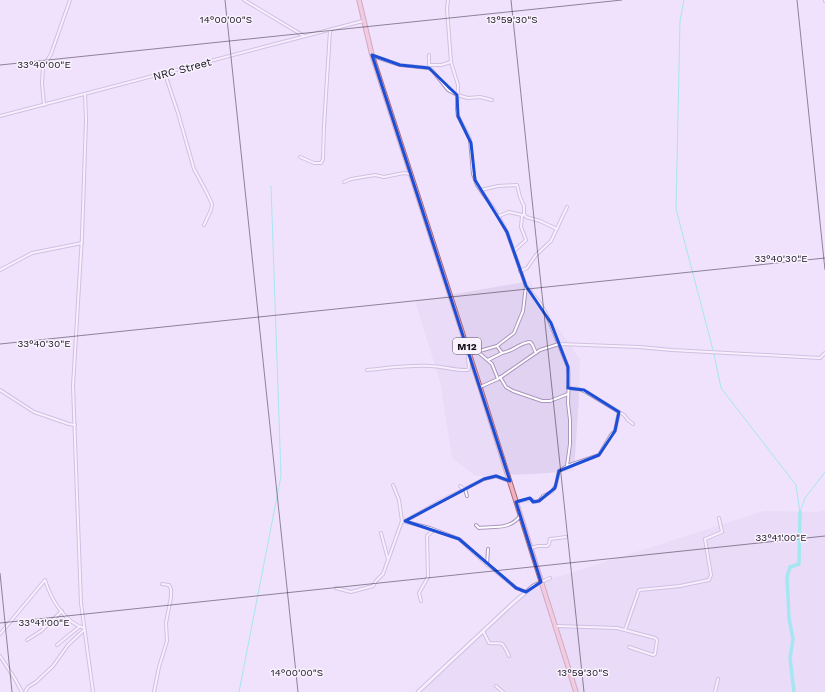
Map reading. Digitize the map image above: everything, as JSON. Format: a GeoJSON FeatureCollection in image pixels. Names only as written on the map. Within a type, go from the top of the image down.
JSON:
{"type":"FeatureCollection","features":[{"type":"Feature","properties":{"kind":"highway","name":"M12"},"geometry":{"type":"LineString","coordinates":[[358,0],[372,55],[480,387],[576,692]]}},
{"type":"Feature","properties":{"kind":"street"},"geometry":{"type":"LineString","coordinates":[[44,105],[42,83],[43,68],[51,54],[70,0]]}},
{"type":"Feature","properties":{"kind":"street"},"geometry":{"type":"LineString","coordinates":[[244,0],[304,36]]}},
{"type":"Feature","properties":{"kind":"street"},"geometry":{"type":"LineString","coordinates":[[448,0],[447,9],[452,62],[458,85],[458,116],[470,139],[472,167],[475,180],[499,216],[507,232],[526,286],[542,307],[568,367],[570,444],[568,466]]}},
{"type":"Feature","properties":{"kind":"street","name":"NRC Street"},"geometry":{"type":"LineString","coordinates":[[0,116],[165,74],[304,36],[330,31],[363,21]]}},
{"type":"Feature","properties":{"kind":"street"},"geometry":{"type":"LineString","coordinates":[[300,157],[316,164],[321,163],[323,159],[330,31]]}},
{"type":"Feature","properties":{"kind":"street"},"geometry":{"type":"LineString","coordinates":[[372,55],[400,65],[429,68],[448,90],[457,95],[468,98],[480,97],[492,100]]}},
{"type":"Feature","properties":{"kind":"street"},"geometry":{"type":"LineString","coordinates":[[429,55],[429,68]]}},
{"type":"Feature","properties":{"kind":"street"},"geometry":{"type":"LineString","coordinates":[[429,65],[441,65],[452,62]]}},
{"type":"Feature","properties":{"kind":"street"},"geometry":{"type":"LineString","coordinates":[[165,74],[194,169],[212,204],[212,210],[204,225]]}},
{"type":"Feature","properties":{"kind":"street"},"geometry":{"type":"LineString","coordinates":[[85,94],[86,120],[82,243],[73,386],[79,564],[84,629],[93,692]]}},
{"type":"Feature","properties":{"kind":"street"},"geometry":{"type":"LineString","coordinates":[[344,182],[351,179],[375,175],[384,177],[404,173],[410,174]]}},
{"type":"Feature","properties":{"kind":"street"},"geometry":{"type":"LineString","coordinates":[[481,190],[498,186],[517,185],[524,206],[521,226],[526,240],[513,251]]}},
{"type":"Feature","properties":{"kind":"street"},"geometry":{"type":"LineString","coordinates":[[520,271],[527,268],[536,255],[550,241],[567,207]]}},
{"type":"Feature","properties":{"kind":"street"},"geometry":{"type":"LineString","coordinates":[[499,216],[509,212],[523,214],[527,218],[536,219],[557,229]]}},
{"type":"Feature","properties":{"kind":"street"},"geometry":{"type":"LineString","coordinates":[[0,270],[34,253],[82,243]]}},
{"type":"Feature","properties":{"kind":"street"},"geometry":{"type":"LineString","coordinates":[[367,370],[422,365],[437,366],[456,371],[468,370],[469,354],[497,346],[516,330],[523,311],[526,286]]}},
{"type":"Feature","properties":{"kind":"street"},"geometry":{"type":"LineString","coordinates":[[488,360],[502,353],[510,352],[526,342],[530,342],[532,344],[536,353]]}},
{"type":"Feature","properties":{"kind":"street"},"geometry":{"type":"LineString","coordinates":[[480,387],[499,378],[536,353],[559,344],[639,347],[825,358]]}},
{"type":"Feature","properties":{"kind":"street"},"geometry":{"type":"LineString","coordinates":[[497,346],[502,353]]}},
{"type":"Feature","properties":{"kind":"street"},"geometry":{"type":"LineString","coordinates":[[478,352],[492,364],[499,378],[506,387],[512,391],[542,401],[550,401],[568,394]]}},
{"type":"Feature","properties":{"kind":"street"},"geometry":{"type":"LineString","coordinates":[[820,358],[825,353]]}},
{"type":"Feature","properties":{"kind":"street"},"geometry":{"type":"LineString","coordinates":[[568,388],[584,390],[624,415],[633,424]]}},
{"type":"Feature","properties":{"kind":"street"},"geometry":{"type":"LineString","coordinates":[[0,390],[36,413],[75,425]]}},
{"type":"Feature","properties":{"kind":"street"},"geometry":{"type":"LineString","coordinates":[[516,502],[530,499],[533,502],[536,502],[543,496],[552,492],[556,485],[559,471],[568,466],[600,455],[611,435],[615,431],[619,412]]}},
{"type":"Feature","properties":{"kind":"street"},"geometry":{"type":"LineString","coordinates":[[403,521],[484,479],[496,476],[510,481]]}},
{"type":"Feature","properties":{"kind":"street"},"geometry":{"type":"LineString","coordinates":[[336,588],[351,592],[373,586],[383,574],[403,521],[399,500],[393,484]]}},
{"type":"Feature","properties":{"kind":"street"},"geometry":{"type":"LineString","coordinates":[[460,486],[465,490],[467,496]]}},
{"type":"Feature","properties":{"kind":"street"},"geometry":{"type":"LineString","coordinates":[[476,525],[479,528],[494,528],[516,522],[520,515]]}},
{"type":"Feature","properties":{"kind":"street"},"geometry":{"type":"LineString","coordinates":[[625,630],[639,590],[666,586],[680,586],[709,580],[711,575],[704,539],[722,532],[719,518]]}},
{"type":"Feature","properties":{"kind":"street"},"geometry":{"type":"LineString","coordinates":[[403,521],[459,539],[487,565],[516,588],[526,592]]}},
{"type":"Feature","properties":{"kind":"street"},"geometry":{"type":"LineString","coordinates":[[421,601],[420,593],[428,577],[427,536],[434,530]]}},
{"type":"Feature","properties":{"kind":"street"},"geometry":{"type":"LineString","coordinates":[[381,533],[388,560]]}},
{"type":"Feature","properties":{"kind":"street"},"geometry":{"type":"LineString","coordinates":[[531,548],[547,546],[550,544],[550,539],[566,537]]}},
{"type":"Feature","properties":{"kind":"street"},"geometry":{"type":"LineString","coordinates":[[487,565],[488,549]]}},
{"type":"Feature","properties":{"kind":"street"},"geometry":{"type":"LineString","coordinates":[[418,692],[526,592],[533,586],[550,578]]}},
{"type":"Feature","properties":{"kind":"street"},"geometry":{"type":"LineString","coordinates":[[0,634],[45,580],[48,591],[69,620],[84,629]]}},
{"type":"Feature","properties":{"kind":"street"},"geometry":{"type":"LineString","coordinates":[[154,692],[159,667],[167,641],[166,623],[171,589],[169,585],[162,584]]}},
{"type":"Feature","properties":{"kind":"street"},"geometry":{"type":"LineString","coordinates":[[27,640],[41,631],[62,611]]}},
{"type":"Feature","properties":{"kind":"street"},"geometry":{"type":"LineString","coordinates":[[555,626],[608,627],[625,630],[655,638],[657,640],[655,654],[653,655],[629,647]]}},
{"type":"Feature","properties":{"kind":"street"},"geometry":{"type":"LineString","coordinates":[[57,645],[79,627]]}},
{"type":"Feature","properties":{"kind":"street"},"geometry":{"type":"LineString","coordinates":[[0,656],[23,692],[53,666],[68,645],[84,629]]}},
{"type":"Feature","properties":{"kind":"street"},"geometry":{"type":"LineString","coordinates":[[483,631],[489,643],[501,642],[509,656]]}},
{"type":"Feature","properties":{"kind":"street"},"geometry":{"type":"LineString","coordinates":[[715,692],[718,678]]}},
{"type":"Feature","properties":{"kind":"street"},"geometry":{"type":"LineString","coordinates":[[496,686],[503,692]]}},
{"type":"Feature","properties":{"kind":"highlighted area"},"geometry":{"type":"Polygon","coordinates":[[[372,55],[400,65],[429,68],[457,95],[458,116],[471,143],[475,180],[507,232],[526,286],[551,323],[568,367],[568,388],[584,390],[619,412],[615,431],[599,455],[559,471],[555,488],[539,501],[533,502],[530,498],[516,502],[541,582],[526,592],[516,588],[459,539],[405,521],[484,479],[496,476],[510,481],[372,55]]]}},
{"type":"Feature","properties":{"kind":"shaded area"},"geometry":{"type":"Polygon","coordinates":[[[531,281],[535,296],[580,359],[574,471],[475,476],[452,458],[440,382],[415,301],[531,281]]]}},
{"type":"Feature","properties":{"kind":"shaded area"},"geometry":{"type":"Polygon","coordinates":[[[825,510],[825,692],[417,692],[537,584],[550,580],[550,578],[561,576],[764,511],[817,512],[825,510]]]}},
{"type":"Feature","properties":{"kind":"waterway"},"geometry":{"type":"LineString","coordinates":[[684,0],[680,21],[676,209],[713,350]]}},
{"type":"Feature","properties":{"kind":"waterway"},"geometry":{"type":"LineString","coordinates":[[239,692],[281,476],[271,186]]}},
{"type":"Feature","properties":{"kind":"waterway"},"geometry":{"type":"LineString","coordinates":[[714,354],[721,388],[796,485],[800,512]]}},
{"type":"Feature","properties":{"kind":"waterway"},"geometry":{"type":"LineString","coordinates":[[800,512],[805,498],[825,472]]}},
{"type":"Feature","properties":{"kind":"waterway"},"geometry":{"type":"LineString","coordinates":[[794,692],[790,658],[793,639],[789,618],[787,577],[790,567],[799,564],[800,512]]}}]}
